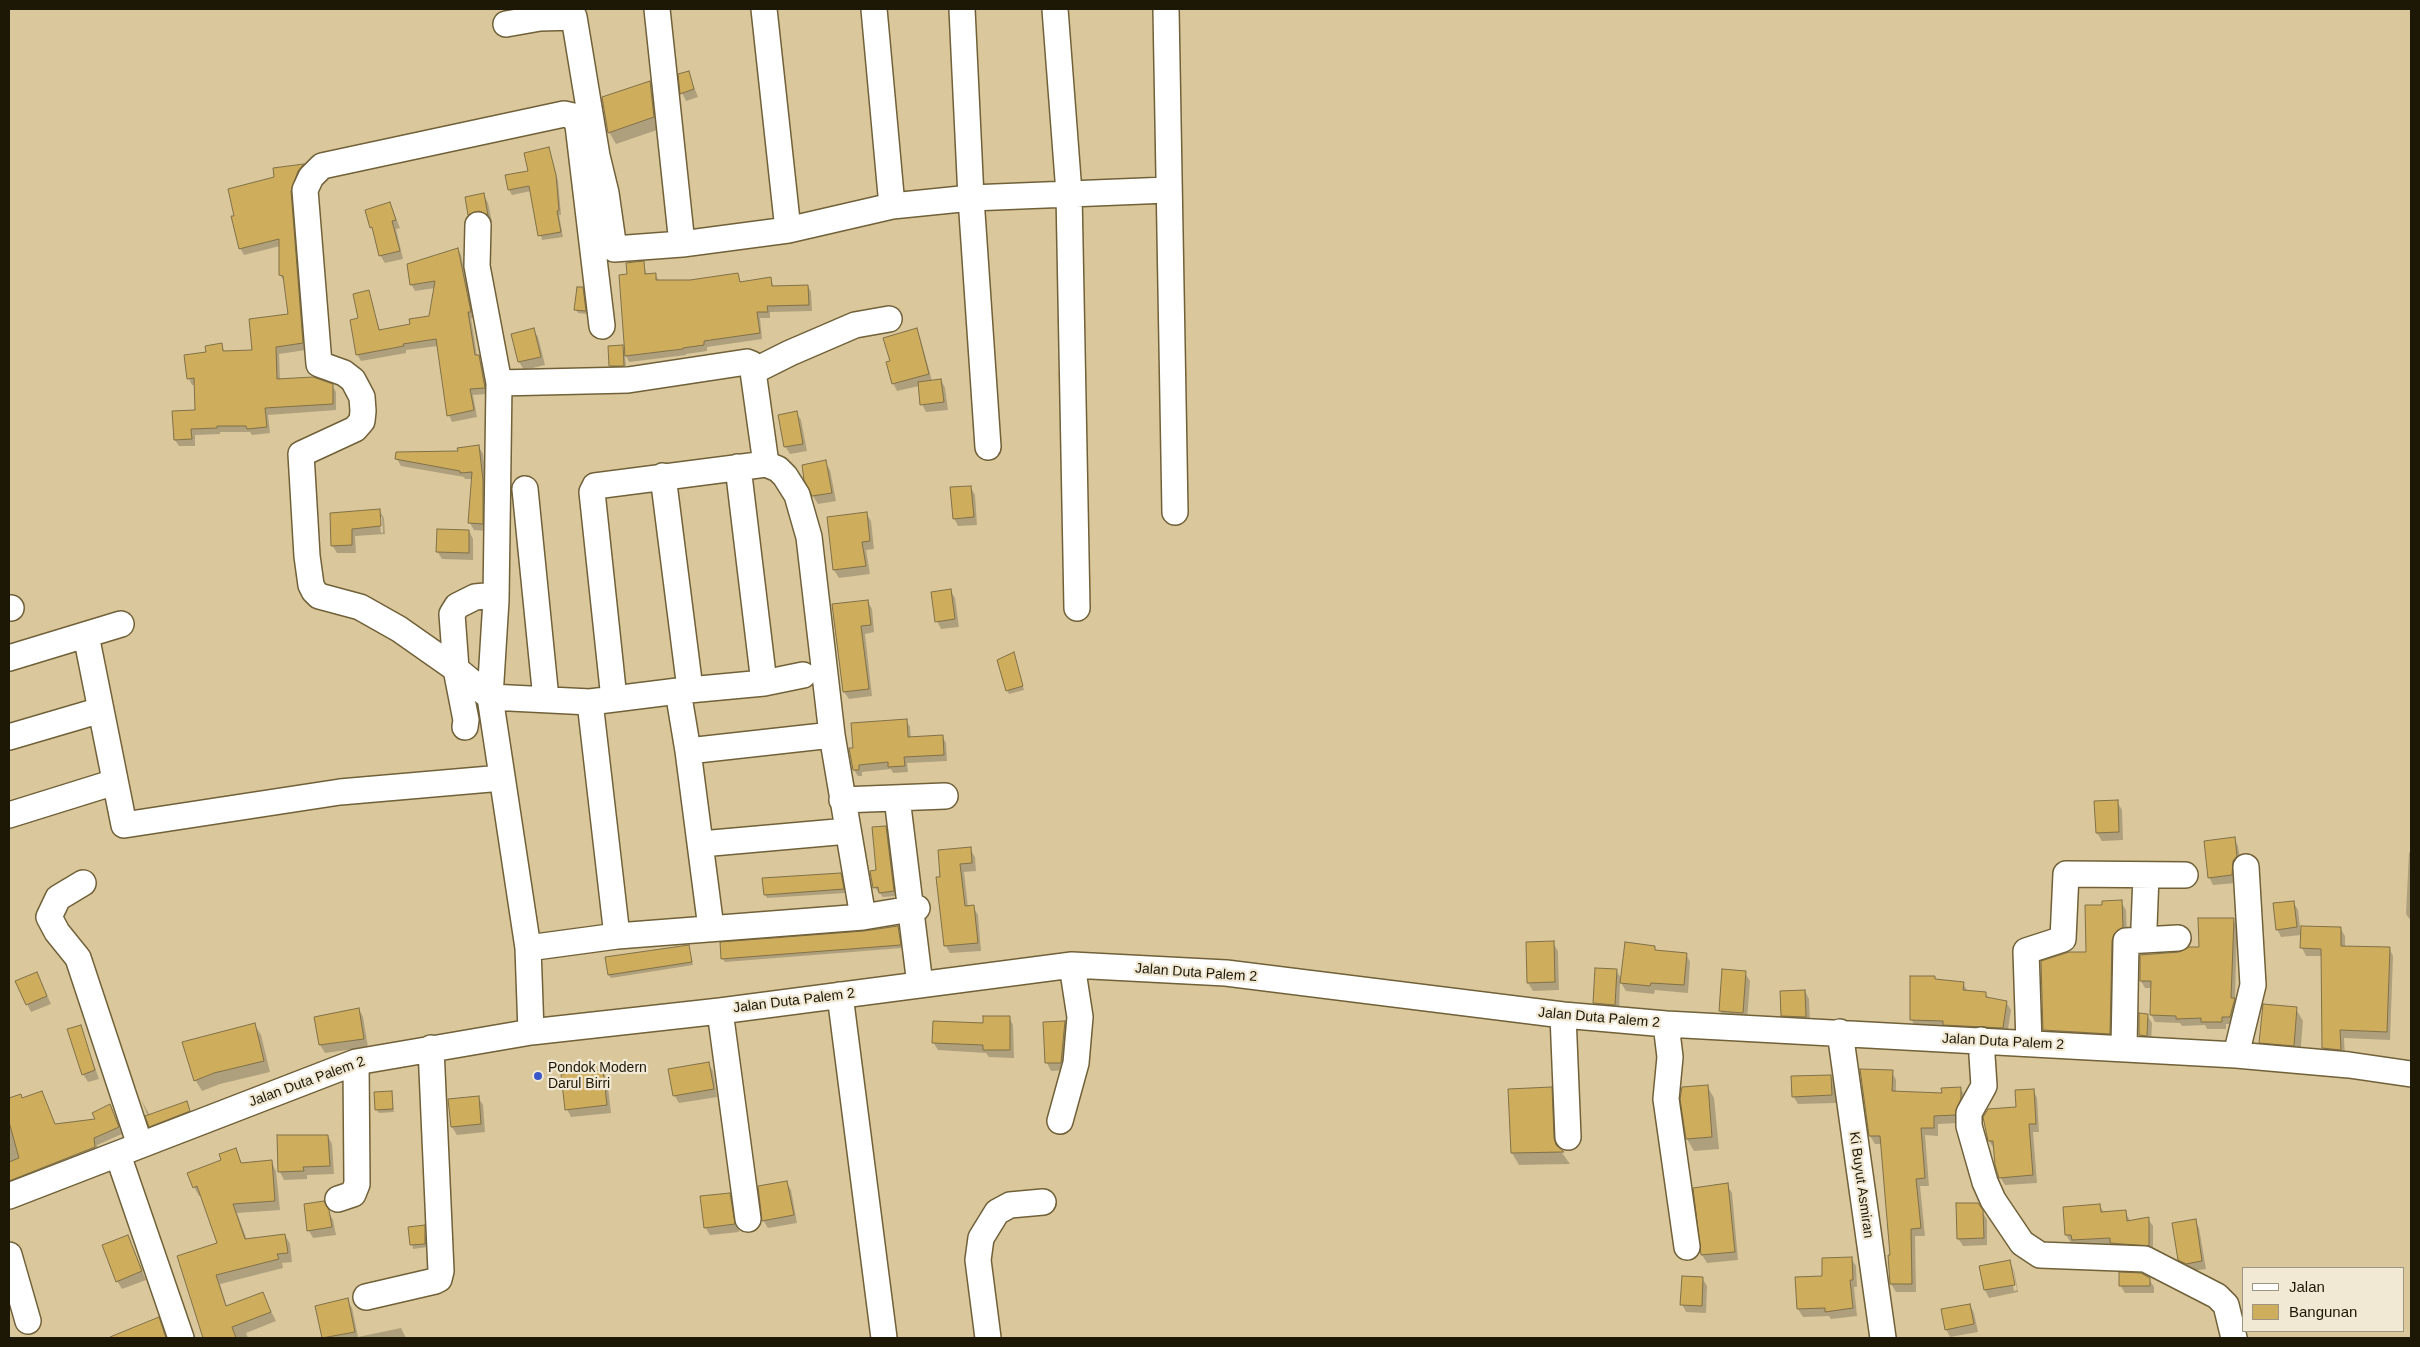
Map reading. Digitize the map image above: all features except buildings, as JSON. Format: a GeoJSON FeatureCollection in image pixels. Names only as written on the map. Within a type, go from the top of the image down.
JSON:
{"type":"FeatureCollection","features":[{"type":"Feature","properties":{"kind":"street"},"geometry":{"type":"LineString","coordinates":[[657,9],[682,244]]}},
{"type":"Feature","properties":{"kind":"street"},"geometry":{"type":"LineString","coordinates":[[764,9],[788,230]]}},
{"type":"Feature","properties":{"kind":"street"},"geometry":{"type":"LineString","coordinates":[[874,9],[892,206]]}},
{"type":"Feature","properties":{"kind":"street"},"geometry":{"type":"LineString","coordinates":[[962,9],[971,198],[988,447]]}},
{"type":"Feature","properties":{"kind":"street"},"geometry":{"type":"LineString","coordinates":[[1055,9],[1069,193],[1078,608]]}},
{"type":"Feature","properties":{"kind":"street"},"geometry":{"type":"LineString","coordinates":[[1166,9],[1175,512]]}},
{"type":"Feature","properties":{"kind":"street"},"geometry":{"type":"LineString","coordinates":[[525,16],[574,17],[597,156],[606,193],[614,249],[682,244],[788,230],[892,206],[971,198],[1168,190]]}},
{"type":"Feature","properties":{"kind":"street"},"geometry":{"type":"LineString","coordinates":[[602,326],[578,125],[573,116],[564,114],[322,166],[311,176],[306,190],[319,364],[344,373],[352,380],[362,397],[364,411],[362,421],[355,429],[301,454],[306,556],[311,585],[319,596],[360,607],[398,629],[456,669],[490,697],[602,701],[684,690],[764,683],[803,675]]}},
{"type":"Feature","properties":{"kind":"street"},"geometry":{"type":"LineString","coordinates":[[478,225],[477,266],[500,383],[496,600],[490,697],[528,948],[531,1032]]}},
{"type":"Feature","properties":{"kind":"street"},"geometry":{"type":"LineString","coordinates":[[754,371],[790,352],[856,325],[889,319]]}},
{"type":"Feature","properties":{"kind":"street"},"geometry":{"type":"LineString","coordinates":[[500,383],[628,380],[747,362],[752,364],[754,371],[766,464]]}},
{"type":"Feature","properties":{"kind":"street"},"geometry":{"type":"LineString","coordinates":[[617,936],[602,701],[592,492],[595,486],[603,484],[766,464],[778,469],[785,476],[797,495],[804,514],[809,537],[832,736],[863,917]]}},
{"type":"Feature","properties":{"kind":"street"},"geometry":{"type":"LineString","coordinates":[[738,467],[764,683]]}},
{"type":"Feature","properties":{"kind":"street"},"geometry":{"type":"LineString","coordinates":[[663,476],[684,690],[688,751],[711,928]]}},
{"type":"Feature","properties":{"kind":"street"},"geometry":{"type":"LineString","coordinates":[[525,489],[546,699]]}},
{"type":"Feature","properties":{"kind":"street"},"geometry":{"type":"LineString","coordinates":[[465,727],[466,720],[456,669],[452,614],[454,610],[475,597],[485,596],[496,600]]}},
{"type":"Feature","properties":{"kind":"street"},"geometry":{"type":"LineString","coordinates":[[9,658],[121,624]]}},
{"type":"Feature","properties":{"kind":"street"},"geometry":{"type":"LineString","coordinates":[[86,635],[124,826],[340,792],[502,778]]}},
{"type":"Feature","properties":{"kind":"street"},"geometry":{"type":"LineString","coordinates":[[9,737],[101,710]]}},
{"type":"Feature","properties":{"kind":"street"},"geometry":{"type":"LineString","coordinates":[[688,751],[832,736]]}},
{"type":"Feature","properties":{"kind":"street"},"geometry":{"type":"LineString","coordinates":[[9,815],[115,782]]}},
{"type":"Feature","properties":{"kind":"street"},"geometry":{"type":"LineString","coordinates":[[842,800],[945,796]]}},
{"type":"Feature","properties":{"kind":"street"},"geometry":{"type":"LineString","coordinates":[[897,798],[914,908],[920,985]]}},
{"type":"Feature","properties":{"kind":"street"},"geometry":{"type":"LineString","coordinates":[[701,844],[848,831]]}},
{"type":"Feature","properties":{"kind":"street"},"geometry":{"type":"LineString","coordinates":[[2236,1055],[2253,985],[2246,866]]}},
{"type":"Feature","properties":{"kind":"street"},"geometry":{"type":"LineString","coordinates":[[2029,1043],[2026,951],[2063,939],[2066,874],[2185,875]]}},
{"type":"Feature","properties":{"kind":"street"},"geometry":{"type":"LineString","coordinates":[[2144,926],[2146,875]]}},
{"type":"Feature","properties":{"kind":"street"},"geometry":{"type":"LineString","coordinates":[[83,884],[58,898],[49,918],[57,932],[78,958],[140,1145]]}},
{"type":"Feature","properties":{"kind":"street"},"geometry":{"type":"LineString","coordinates":[[528,948],[617,936],[863,917],[914,908]]}},
{"type":"Feature","properties":{"kind":"street"},"geometry":{"type":"LineString","coordinates":[[2124,1048],[2126,941],[2178,938]]}},
{"type":"Feature","properties":{"kind":"street"},"geometry":{"type":"LineString","coordinates":[[1060,1121],[1077,1054],[1080,1017],[1072,965]]}},
{"type":"Feature","properties":{"kind":"street","name":"Jalan Duta Palem 2"},"geometry":{"type":"LineString","coordinates":[[9,1196],[356,1062],[531,1032],[720,1011],[1072,965],[1226,973],[1564,1015],[1666,1024],[2236,1055],[2350,1065],[2411,1074]]}},
{"type":"Feature","properties":{"kind":"street"},"geometry":{"type":"LineString","coordinates":[[840,995],[884,1338]]}},
{"type":"Feature","properties":{"kind":"street"},"geometry":{"type":"LineString","coordinates":[[720,1011],[748,1219]]}},
{"type":"Feature","properties":{"kind":"street"},"geometry":{"type":"LineString","coordinates":[[1564,1015],[1568,1136]]}},
{"type":"Feature","properties":{"kind":"street"},"geometry":{"type":"LineString","coordinates":[[1666,1024],[1670,1058],[1666,1099],[1687,1247]]}},
{"type":"Feature","properties":{"kind":"street","name":"Ki Buyut Asmiran"},"geometry":{"type":"LineString","coordinates":[[1840,1032],[1883,1338]]}},
{"type":"Feature","properties":{"kind":"street"},"geometry":{"type":"LineString","coordinates":[[1981,1040],[1984,1086],[1968,1113],[1970,1126],[1985,1182],[1993,1200],[2022,1243],[2040,1255],[2145,1259],[2217,1296],[2226,1305],[2234,1338]]}},
{"type":"Feature","properties":{"kind":"street"},"geometry":{"type":"LineString","coordinates":[[366,1297],[435,1281],[441,1271],[431,1048]]}},
{"type":"Feature","properties":{"kind":"street"},"geometry":{"type":"LineString","coordinates":[[338,1199],[353,1194],[357,1184],[356,1062]]}},
{"type":"Feature","properties":{"kind":"street"},"geometry":{"type":"LineString","coordinates":[[118,1155],[181,1338]]}},
{"type":"Feature","properties":{"kind":"street"},"geometry":{"type":"LineString","coordinates":[[988,1338],[978,1260],[982,1238],[997,1212],[1010,1205],[1042,1202]]}},
{"type":"Feature","properties":{"kind":"street"},"geometry":{"type":"LineString","coordinates":[[9,1255],[28,1321]]}},
{"type":"Feature","properties":{"kind":"place","name":"Pondok Modern Darul Birri"},"geometry":{"type":"Point","coordinates":[538,1076]}}]}
